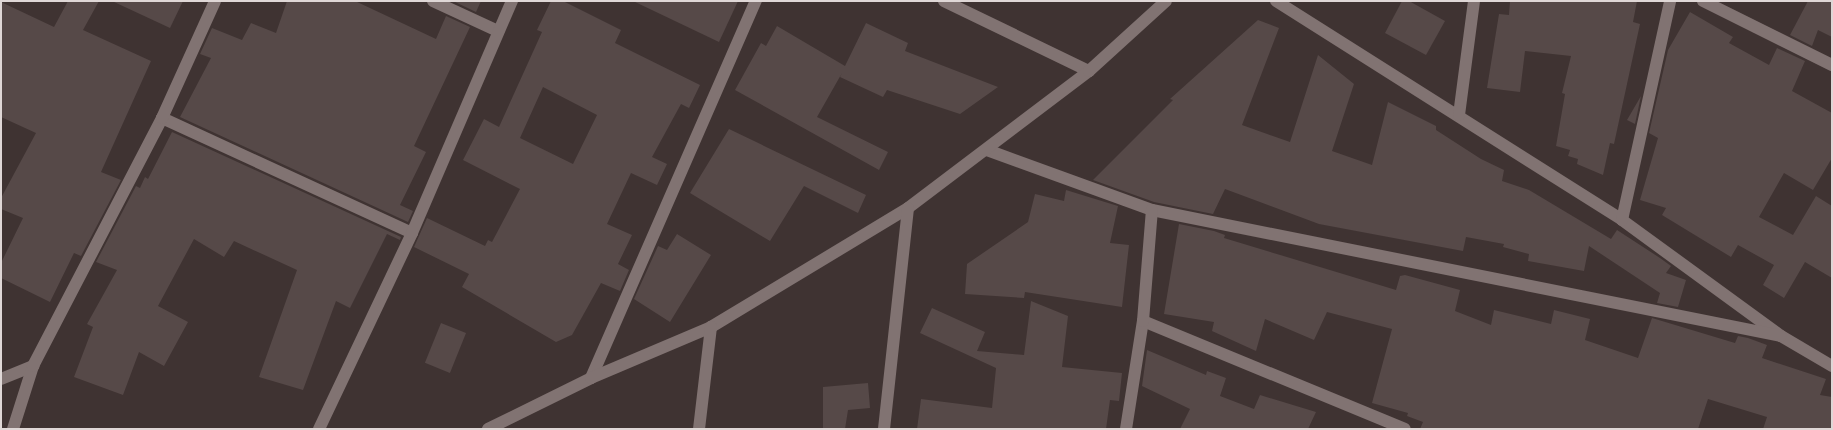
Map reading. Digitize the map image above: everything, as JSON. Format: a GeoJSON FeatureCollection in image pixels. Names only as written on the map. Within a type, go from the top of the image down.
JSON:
{"type":"FeatureCollection","features":[{"type":"Feature","properties":{"kind":"street"},"geometry":{"type":"LineString","coordinates":[[13,429],[34,366],[162,118],[215,1]]}},
{"type":"Feature","properties":{"kind":"street"},"geometry":{"type":"LineString","coordinates":[[433,1],[498,31]]}},
{"type":"Feature","properties":{"kind":"street"},"geometry":{"type":"LineString","coordinates":[[319,429],[412,233],[512,1]]}},
{"type":"Feature","properties":{"kind":"street"},"geometry":{"type":"LineString","coordinates":[[591,378],[756,1]]}},
{"type":"Feature","properties":{"kind":"street"},"geometry":{"type":"LineString","coordinates":[[944,1],[1089,71]]}},
{"type":"Feature","properties":{"kind":"street"},"geometry":{"type":"LineString","coordinates":[[1276,1],[1459,115],[1622,220],[1781,336],[1832,366]]}},
{"type":"Feature","properties":{"kind":"street"},"geometry":{"type":"LineString","coordinates":[[1459,115],[1474,1]]}},
{"type":"Feature","properties":{"kind":"street"},"geometry":{"type":"LineString","coordinates":[[1622,220],[1670,1]]}},
{"type":"Feature","properties":{"kind":"street"},"geometry":{"type":"LineString","coordinates":[[1703,1],[1832,65]]}},
{"type":"Feature","properties":{"kind":"street"},"geometry":{"type":"LineString","coordinates":[[488,429],[591,378],[711,327],[908,208],[1089,71],[1164,2]]}},
{"type":"Feature","properties":{"kind":"street"},"geometry":{"type":"LineString","coordinates":[[162,118],[412,233]]}},
{"type":"Feature","properties":{"kind":"street"},"geometry":{"type":"LineString","coordinates":[[987,150],[1152,210],[1781,336]]}},
{"type":"Feature","properties":{"kind":"street"},"geometry":{"type":"LineString","coordinates":[[884,429],[908,208]]}},
{"type":"Feature","properties":{"kind":"street"},"geometry":{"type":"LineString","coordinates":[[1126,429],[1143,321],[1152,210]]}},
{"type":"Feature","properties":{"kind":"street"},"geometry":{"type":"LineString","coordinates":[[1143,321],[1404,429]]}},
{"type":"Feature","properties":{"kind":"street"},"geometry":{"type":"LineString","coordinates":[[698,429],[711,327]]}},
{"type":"Feature","properties":{"kind":"street"},"geometry":{"type":"LineString","coordinates":[[1,378],[34,366]]}},
{"type":"Feature","properties":{"kind":"building"},"geometry":{"type":"Polygon","coordinates":[[[68,1],[99,1],[83,30],[151,61],[101,172],[121,180],[81,256],[74,253],[50,302],[1,278],[1,263],[23,218],[1,209],[1,198],[36,133],[1,117],[1,2],[54,27],[68,1]]]}},
{"type":"Feature","properties":{"kind":"building"},"geometry":{"type":"Polygon","coordinates":[[[112,1],[183,1],[170,28],[112,1]]]}},
{"type":"Feature","properties":{"kind":"building"},"geometry":{"type":"Polygon","coordinates":[[[287,1],[355,1],[436,39],[446,16],[470,27],[414,146],[426,152],[400,205],[413,211],[408,222],[180,117],[211,58],[200,54],[212,28],[242,40],[251,23],[276,33],[287,1]]]}},
{"type":"Feature","properties":{"kind":"building"},"geometry":{"type":"Polygon","coordinates":[[[453,1],[481,1],[476,12],[453,1]]]}},
{"type":"Feature","properties":{"kind":"building"},"geometry":{"type":"Polygon","coordinates":[[[551,1],[563,1],[621,30],[615,43],[700,85],[689,108],[681,104],[652,157],[667,164],[657,185],[631,173],[607,224],[632,235],[618,264],[629,270],[620,291],[601,283],[572,335],[556,342],[462,287],[469,274],[414,247],[427,218],[485,246],[488,240],[492,242],[520,189],[463,160],[484,119],[499,127],[542,32],[537,30],[551,1]],[[543,87],[520,138],[573,164],[597,115],[543,87]]]}},
{"type":"Feature","properties":{"kind":"building"},"geometry":{"type":"Polygon","coordinates":[[[633,1],[738,1],[719,42],[633,1]]]}},
{"type":"Feature","properties":{"kind":"building"},"geometry":{"type":"Polygon","coordinates":[[[1402,1],[1409,1],[1445,21],[1426,55],[1385,33],[1402,1]]]}},
{"type":"Feature","properties":{"kind":"building"},"geometry":{"type":"Polygon","coordinates":[[[1510,1],[1637,1],[1633,22],[1640,24],[1614,144],[1610,143],[1603,175],[1577,164],[1578,159],[1568,156],[1570,150],[1556,146],[1565,94],[1562,93],[1571,56],[1525,51],[1520,92],[1487,88],[1499,14],[1509,15],[1510,1]]]}},
{"type":"Feature","properties":{"kind":"building"},"geometry":{"type":"Polygon","coordinates":[[[1808,1],[1832,1],[1832,37],[1818,30],[1812,46],[1790,35],[1808,1]]]}},
{"type":"Feature","properties":{"kind":"building"},"geometry":{"type":"Polygon","coordinates":[[[1690,12],[1733,37],[1729,43],[1769,65],[1777,48],[1805,61],[1792,91],[1832,113],[1832,158],[1813,190],[1784,173],[1759,217],[1793,235],[1816,196],[1832,206],[1832,278],[1805,262],[1784,298],[1763,285],[1774,265],[1738,245],[1731,257],[1662,215],[1666,208],[1640,200],[1658,138],[1649,133],[1668,50],[1690,12]]]}},
{"type":"Feature","properties":{"kind":"building"},"geometry":{"type":"Polygon","coordinates":[[[1258,20],[1279,28],[1242,125],[1290,142],[1318,55],[1354,84],[1332,151],[1372,165],[1388,102],[1436,126],[1436,130],[1481,159],[1504,170],[1502,181],[1529,190],[1611,239],[1617,230],[1660,258],[1671,266],[1666,273],[1686,280],[1678,307],[1657,303],[1660,293],[1589,246],[1584,271],[1528,261],[1529,254],[1503,247],[1504,244],[1466,237],[1463,251],[1319,224],[1225,189],[1213,214],[1154,202],[1093,180],[1173,100],[1170,99],[1258,20]]]}},
{"type":"Feature","properties":{"kind":"building"},"geometry":{"type":"Polygon","coordinates":[[[866,23],[908,43],[905,51],[998,87],[960,114],[887,90],[883,97],[840,77],[842,73],[817,117],[888,152],[879,170],[735,90],[761,43],[766,46],[777,26],[845,66],[866,23]]]}},
{"type":"Feature","properties":{"kind":"building"},"geometry":{"type":"Polygon","coordinates":[[[1641,96],[1635,124],[1627,120],[1641,96]]]}},
{"type":"Feature","properties":{"kind":"building"},"geometry":{"type":"Polygon","coordinates":[[[729,129],[866,195],[858,213],[804,186],[770,241],[690,193],[729,129]]]}},
{"type":"Feature","properties":{"kind":"building"},"geometry":{"type":"Polygon","coordinates":[[[172,132],[401,237],[400,240],[387,234],[350,308],[336,301],[303,390],[259,377],[297,270],[234,241],[224,257],[194,239],[158,306],[188,322],[164,366],[139,352],[123,395],[74,377],[93,327],[87,324],[117,270],[96,262],[136,186],[140,188],[145,177],[148,179],[172,132]]]}},
{"type":"Feature","properties":{"kind":"building"},"geometry":{"type":"Polygon","coordinates":[[[1066,190],[1118,206],[1110,243],[1129,245],[1122,307],[1025,292],[1024,298],[965,294],[967,264],[1028,222],[1035,194],[1064,201],[1066,190]]]}},
{"type":"Feature","properties":{"kind":"building"},"geometry":{"type":"Polygon","coordinates":[[[1179,224],[1214,231],[1225,235],[1224,238],[1396,290],[1400,276],[1405,275],[1460,290],[1455,311],[1491,325],[1494,310],[1551,324],[1554,310],[1590,319],[1585,340],[1638,358],[1652,318],[1735,343],[1738,336],[1748,338],[1767,345],[1762,358],[1826,379],[1820,395],[1832,397],[1832,429],[1763,429],[1767,417],[1708,399],[1698,429],[1420,429],[1423,422],[1407,416],[1408,413],[1372,403],[1392,329],[1327,312],[1314,340],[1265,319],[1256,351],[1212,331],[1214,322],[1164,314],[1179,224]]]}},
{"type":"Feature","properties":{"kind":"building"},"geometry":{"type":"Polygon","coordinates":[[[677,234],[711,255],[670,322],[634,299],[658,246],[667,250],[677,234]]]}},
{"type":"Feature","properties":{"kind":"building"},"geometry":{"type":"Polygon","coordinates":[[[1031,301],[1068,316],[1062,367],[1122,373],[1119,401],[1110,400],[1106,429],[917,429],[921,399],[992,408],[996,368],[920,333],[932,308],[985,332],[977,351],[1024,355],[1031,301]]]}},
{"type":"Feature","properties":{"kind":"building"},"geometry":{"type":"Polygon","coordinates":[[[441,323],[466,333],[450,373],[425,363],[441,323]]]}},
{"type":"Feature","properties":{"kind":"building"},"geometry":{"type":"Polygon","coordinates":[[[1147,350],[1206,375],[1207,371],[1226,378],[1220,396],[1254,409],[1260,395],[1316,412],[1308,429],[1180,429],[1190,409],[1142,386],[1147,350]]]}},
{"type":"Feature","properties":{"kind":"building"},"geometry":{"type":"Polygon","coordinates":[[[868,383],[870,408],[848,410],[845,429],[823,429],[823,387],[868,383]]]}}]}
